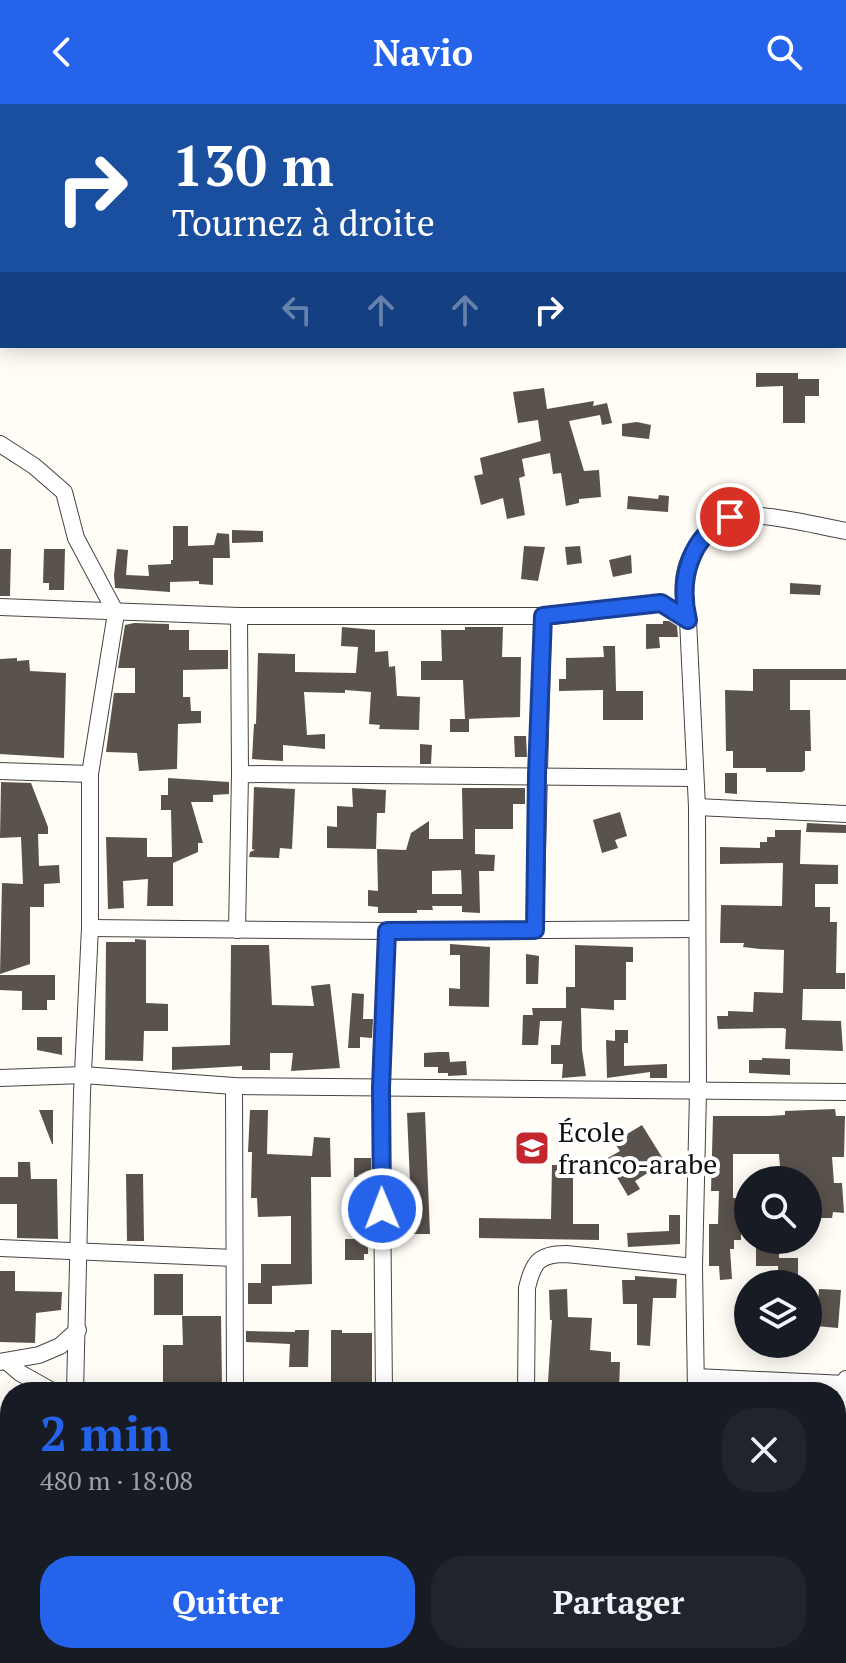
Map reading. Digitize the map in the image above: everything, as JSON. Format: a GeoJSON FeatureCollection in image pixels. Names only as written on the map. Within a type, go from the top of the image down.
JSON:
{"type":"FeatureCollection","features":[{"type":"Feature","properties":{"kind":"street"},"geometry":{"type":"LineString","coordinates":[[0,444],[34,466],[64,492],[76,538],[116,613],[90,774],[90,928],[75,1382]]}},
{"type":"Feature","properties":{"kind":"street"},"geometry":{"type":"LineString","coordinates":[[696,1382],[697,807],[688,620],[683,599],[686,568],[694,550],[715,524],[730,517],[749,515],[846,531]]}},
{"type":"Feature","properties":{"kind":"street"},"geometry":{"type":"LineString","coordinates":[[0,607],[239,616],[543,616],[661,603],[688,620]]}},
{"type":"Feature","properties":{"kind":"street"},"geometry":{"type":"LineString","coordinates":[[237,930],[239,616]]}},
{"type":"Feature","properties":{"kind":"street"},"geometry":{"type":"LineString","coordinates":[[535,930],[543,616]]}},
{"type":"Feature","properties":{"kind":"street"},"geometry":{"type":"LineString","coordinates":[[0,771],[90,774]]}},
{"type":"Feature","properties":{"kind":"street"},"geometry":{"type":"LineString","coordinates":[[240,774],[695,778]]}},
{"type":"Feature","properties":{"kind":"street"},"geometry":{"type":"LineString","coordinates":[[697,807],[846,814]]}},
{"type":"Feature","properties":{"kind":"street"},"geometry":{"type":"LineString","coordinates":[[90,928],[387,931],[697,929]]}},
{"type":"Feature","properties":{"kind":"street"},"geometry":{"type":"LineString","coordinates":[[384,1382],[381,1088],[387,931]]}},
{"type":"Feature","properties":{"kind":"street"},"geometry":{"type":"LineString","coordinates":[[0,1078],[83,1075],[234,1086],[846,1092]]}},
{"type":"Feature","properties":{"kind":"street"},"geometry":{"type":"LineString","coordinates":[[234,1086],[235,1382]]}},
{"type":"Feature","properties":{"kind":"street"},"geometry":{"type":"LineString","coordinates":[[0,1248],[234,1258]]}},
{"type":"Feature","properties":{"kind":"street"},"geometry":{"type":"LineString","coordinates":[[526,1382],[527,1288],[538,1260],[550,1254],[566,1254],[694,1267]]}},
{"type":"Feature","properties":{"kind":"street"},"geometry":{"type":"LineString","coordinates":[[3,1362],[39,1355],[60,1346],[78,1330]]}},
{"type":"Feature","properties":{"kind":"street"},"geometry":{"type":"LineString","coordinates":[[3,1362],[36,1382]]}},
{"type":"Feature","properties":{"kind":"building"},"geometry":{"type":"Polygon","coordinates":[[[756,373],[798,373],[798,379],[819,379],[819,396],[805,396],[805,423],[783,423],[783,386],[756,387],[756,373]]]}},
{"type":"Feature","properties":{"kind":"building"},"geometry":{"type":"Polygon","coordinates":[[[544,388],[547,409],[594,401],[593,406],[607,403],[612,423],[602,425],[600,415],[569,421],[584,471],[599,470],[601,497],[579,499],[579,503],[566,506],[561,473],[553,474],[550,453],[522,459],[525,476],[519,478],[525,515],[507,519],[503,498],[481,505],[474,476],[483,474],[480,458],[541,441],[538,420],[518,423],[513,392],[544,388]]]}},
{"type":"Feature","properties":{"kind":"building"},"geometry":{"type":"Polygon","coordinates":[[[637,422],[651,425],[649,439],[622,436],[622,424],[637,422]]]}},
{"type":"Feature","properties":{"kind":"building"},"geometry":{"type":"Polygon","coordinates":[[[659,495],[669,496],[668,512],[627,509],[628,496],[658,499],[659,495]]]}},
{"type":"Feature","properties":{"kind":"building"},"geometry":{"type":"Polygon","coordinates":[[[173,526],[188,526],[188,546],[214,545],[217,533],[229,534],[230,558],[213,558],[213,585],[199,584],[199,581],[170,582],[170,592],[115,588],[117,549],[128,550],[126,575],[149,576],[148,565],[171,564],[173,560],[173,526]]]}},
{"type":"Feature","properties":{"kind":"building"},"geometry":{"type":"Polygon","coordinates":[[[232,530],[263,531],[263,542],[232,543],[232,530]]]}},
{"type":"Feature","properties":{"kind":"building"},"geometry":{"type":"Polygon","coordinates":[[[524,546],[545,547],[538,581],[521,579],[524,546]]]}},
{"type":"Feature","properties":{"kind":"building"},"geometry":{"type":"Polygon","coordinates":[[[580,546],[582,563],[567,565],[565,547],[580,546]]]}},
{"type":"Feature","properties":{"kind":"building"},"geometry":{"type":"Polygon","coordinates":[[[0,549],[11,549],[10,596],[0,596],[0,549]]]}},
{"type":"Feature","properties":{"kind":"building"},"geometry":{"type":"Polygon","coordinates":[[[44,549],[65,549],[64,590],[49,590],[49,583],[43,583],[44,549]]]}},
{"type":"Feature","properties":{"kind":"building"},"geometry":{"type":"Polygon","coordinates":[[[631,555],[632,573],[613,577],[609,560],[631,555]]]}},
{"type":"Feature","properties":{"kind":"building"},"geometry":{"type":"Polygon","coordinates":[[[790,583],[821,585],[820,595],[790,594],[790,583]]]}},
{"type":"Feature","properties":{"kind":"building"},"geometry":{"type":"Polygon","coordinates":[[[663,621],[677,626],[678,637],[659,637],[660,648],[646,649],[646,624],[663,624],[663,621]]]}},
{"type":"Feature","properties":{"kind":"building"},"geometry":{"type":"Polygon","coordinates":[[[169,624],[169,630],[189,630],[189,650],[228,650],[228,669],[183,670],[183,697],[190,697],[191,711],[201,711],[201,723],[178,724],[177,769],[139,771],[137,753],[106,752],[114,693],[135,693],[135,668],[118,668],[125,625],[169,624]]]}},
{"type":"Feature","properties":{"kind":"building"},"geometry":{"type":"Polygon","coordinates":[[[342,627],[375,630],[375,652],[388,651],[389,667],[395,666],[397,696],[420,697],[419,730],[379,729],[380,725],[369,724],[371,692],[304,692],[307,735],[325,734],[325,749],[283,745],[283,761],[252,759],[258,653],[295,654],[295,672],[356,673],[358,647],[341,646],[342,627]]]}},
{"type":"Feature","properties":{"kind":"building"},"geometry":{"type":"Polygon","coordinates":[[[465,627],[503,627],[502,657],[521,657],[520,717],[465,719],[463,680],[421,680],[421,661],[442,661],[441,630],[465,630],[465,627]]]}},
{"type":"Feature","properties":{"kind":"building"},"geometry":{"type":"Polygon","coordinates":[[[603,646],[615,646],[616,691],[643,691],[643,720],[603,720],[603,690],[559,691],[559,679],[566,679],[566,658],[604,657],[603,646]]]}},
{"type":"Feature","properties":{"kind":"building"},"geometry":{"type":"Polygon","coordinates":[[[17,658],[17,661],[29,660],[30,671],[66,673],[64,758],[0,754],[0,659],[17,658]]]}},
{"type":"Feature","properties":{"kind":"building"},"geometry":{"type":"Polygon","coordinates":[[[753,669],[846,669],[846,680],[790,680],[790,710],[810,710],[811,751],[805,751],[805,770],[802,772],[733,768],[733,751],[726,751],[725,690],[753,691],[753,669]]]}},
{"type":"Feature","properties":{"kind":"building"},"geometry":{"type":"Polygon","coordinates":[[[450,719],[469,719],[469,732],[450,732],[450,719]]]}},
{"type":"Feature","properties":{"kind":"building"},"geometry":{"type":"Polygon","coordinates":[[[514,736],[526,736],[527,757],[515,757],[514,736]]]}},
{"type":"Feature","properties":{"kind":"building"},"geometry":{"type":"Polygon","coordinates":[[[420,744],[432,745],[431,764],[420,764],[420,744]]]}},
{"type":"Feature","properties":{"kind":"building"},"geometry":{"type":"Polygon","coordinates":[[[725,773],[737,773],[737,794],[725,793],[725,773]]]}},
{"type":"Feature","properties":{"kind":"building"},"geometry":{"type":"Polygon","coordinates":[[[168,778],[229,782],[229,794],[213,795],[213,802],[191,802],[203,843],[198,843],[198,852],[173,863],[173,906],[147,906],[148,879],[123,881],[124,908],[108,909],[106,837],[147,838],[147,857],[172,857],[171,810],[161,810],[161,795],[168,795],[168,778]]]}},
{"type":"Feature","properties":{"kind":"building"},"geometry":{"type":"Polygon","coordinates":[[[1,782],[31,783],[48,827],[48,834],[38,834],[39,866],[59,865],[60,883],[44,884],[44,907],[30,907],[30,964],[0,974],[2,883],[23,884],[21,837],[0,838],[1,782]]]}},
{"type":"Feature","properties":{"kind":"building"},"geometry":{"type":"Polygon","coordinates":[[[254,787],[295,789],[292,849],[280,848],[279,858],[249,857],[250,852],[255,850],[252,849],[254,787]]]}},
{"type":"Feature","properties":{"kind":"building"},"geometry":{"type":"Polygon","coordinates":[[[352,788],[386,790],[385,813],[377,813],[376,849],[327,848],[327,826],[337,827],[337,806],[353,807],[352,788]]]}},
{"type":"Feature","properties":{"kind":"building"},"geometry":{"type":"Polygon","coordinates":[[[462,788],[525,788],[525,804],[513,804],[513,829],[475,829],[475,854],[495,855],[494,871],[479,871],[480,913],[462,912],[462,906],[432,906],[433,910],[417,910],[417,913],[378,913],[378,907],[368,906],[368,890],[378,891],[377,849],[406,850],[411,833],[429,821],[429,839],[463,839],[462,788]],[[461,870],[432,871],[432,894],[462,894],[461,870]]]}},
{"type":"Feature","properties":{"kind":"building"},"geometry":{"type":"Polygon","coordinates":[[[620,812],[627,836],[615,840],[618,848],[602,853],[593,820],[620,812]]]}},
{"type":"Feature","properties":{"kind":"building"},"geometry":{"type":"Polygon","coordinates":[[[807,823],[846,825],[846,833],[806,832],[807,823]]]}},
{"type":"Feature","properties":{"kind":"building"},"geometry":{"type":"Polygon","coordinates":[[[775,830],[801,830],[800,864],[838,865],[838,884],[815,884],[815,907],[830,907],[830,922],[837,922],[836,973],[845,973],[845,989],[803,989],[802,1020],[841,1021],[843,1051],[785,1049],[786,1029],[783,1028],[718,1029],[717,1016],[728,1016],[728,1011],[753,1012],[754,992],[783,993],[784,950],[743,947],[744,943],[720,943],[721,905],[782,906],[783,863],[720,864],[720,847],[760,848],[760,842],[767,842],[767,837],[775,837],[775,830]]]}},
{"type":"Feature","properties":{"kind":"building"},"geometry":{"type":"Polygon","coordinates":[[[135,939],[146,940],[146,1003],[168,1004],[168,1031],[144,1031],[143,1061],[105,1060],[106,942],[135,942],[135,939]]]}},
{"type":"Feature","properties":{"kind":"building"},"geometry":{"type":"Polygon","coordinates":[[[450,944],[490,947],[489,1007],[449,1006],[449,988],[460,989],[460,955],[450,955],[450,944]]]}},
{"type":"Feature","properties":{"kind":"building"},"geometry":{"type":"Polygon","coordinates":[[[231,945],[269,945],[272,1005],[314,1006],[311,986],[330,984],[340,1068],[291,1071],[293,1053],[270,1053],[270,1070],[242,1070],[242,1066],[172,1070],[172,1047],[230,1045],[231,945]]]}},
{"type":"Feature","properties":{"kind":"building"},"geometry":{"type":"Polygon","coordinates":[[[575,945],[633,947],[633,962],[626,962],[626,1000],[614,1000],[614,1010],[581,1008],[586,1076],[562,1078],[563,1064],[551,1064],[551,1045],[560,1045],[562,1021],[540,1021],[538,1045],[522,1045],[523,1015],[533,1015],[532,1008],[566,1008],[566,987],[575,987],[575,945]]]}},
{"type":"Feature","properties":{"kind":"building"},"geometry":{"type":"Polygon","coordinates":[[[526,954],[539,956],[538,984],[526,984],[526,954]]]}},
{"type":"Feature","properties":{"kind":"building"},"geometry":{"type":"Polygon","coordinates":[[[0,975],[55,975],[55,1000],[47,1000],[47,1010],[22,1010],[22,991],[0,990],[0,975]]]}},
{"type":"Feature","properties":{"kind":"building"},"geometry":{"type":"Polygon","coordinates":[[[352,993],[364,994],[363,1019],[373,1019],[372,1038],[360,1037],[360,1048],[348,1048],[352,993]]]}},
{"type":"Feature","properties":{"kind":"building"},"geometry":{"type":"Polygon","coordinates":[[[615,1030],[628,1030],[628,1043],[624,1043],[624,1066],[667,1064],[667,1078],[650,1078],[650,1072],[607,1078],[606,1040],[615,1041],[615,1030]]]}},
{"type":"Feature","properties":{"kind":"building"},"geometry":{"type":"Polygon","coordinates":[[[37,1037],[62,1037],[62,1055],[37,1050],[37,1037]]]}},
{"type":"Feature","properties":{"kind":"building"},"geometry":{"type":"Polygon","coordinates":[[[449,1052],[450,1062],[466,1061],[467,1075],[448,1076],[448,1073],[438,1073],[438,1067],[424,1067],[424,1053],[449,1052]]]}},
{"type":"Feature","properties":{"kind":"building"},"geometry":{"type":"Polygon","coordinates":[[[790,1059],[790,1075],[749,1073],[749,1060],[790,1059]]]}},
{"type":"Feature","properties":{"kind":"building"},"geometry":{"type":"Polygon","coordinates":[[[835,1109],[836,1116],[845,1116],[844,1157],[832,1157],[834,1183],[842,1183],[844,1213],[833,1212],[832,1218],[822,1218],[822,1166],[780,1166],[779,1154],[733,1154],[732,1279],[720,1280],[719,1266],[709,1266],[709,1224],[718,1224],[719,1191],[711,1191],[713,1116],[785,1115],[785,1111],[835,1109]]]}},
{"type":"Feature","properties":{"kind":"building"},"geometry":{"type":"Polygon","coordinates":[[[39,1110],[53,1110],[53,1144],[52,1144],[39,1110]]]}},
{"type":"Feature","properties":{"kind":"building"},"geometry":{"type":"Polygon","coordinates":[[[250,1110],[268,1110],[267,1154],[312,1156],[314,1137],[330,1138],[331,1177],[311,1177],[312,1284],[272,1286],[272,1304],[248,1304],[248,1283],[261,1283],[261,1264],[291,1264],[291,1216],[258,1217],[257,1198],[251,1198],[252,1152],[248,1152],[250,1110]]]}},
{"type":"Feature","properties":{"kind":"building"},"geometry":{"type":"Polygon","coordinates":[[[425,1112],[430,1234],[408,1234],[410,1182],[407,1113],[425,1112]]]}},
{"type":"Feature","properties":{"kind":"building"},"geometry":{"type":"Polygon","coordinates":[[[642,1125],[665,1162],[635,1181],[640,1189],[628,1196],[606,1159],[620,1151],[614,1142],[642,1125]]]}},
{"type":"Feature","properties":{"kind":"building"},"geometry":{"type":"Polygon","coordinates":[[[354,1158],[371,1158],[371,1177],[354,1177],[354,1158]]]}},
{"type":"Feature","properties":{"kind":"building"},"geometry":{"type":"Polygon","coordinates":[[[18,1162],[30,1162],[31,1179],[57,1179],[58,1239],[17,1238],[17,1204],[0,1204],[0,1177],[18,1177],[18,1162]]]}},
{"type":"Feature","properties":{"kind":"building"},"geometry":{"type":"Polygon","coordinates":[[[552,1165],[573,1165],[573,1224],[599,1224],[599,1240],[479,1238],[479,1218],[551,1219],[552,1165]]]}},
{"type":"Feature","properties":{"kind":"building"},"geometry":{"type":"Polygon","coordinates":[[[126,1174],[143,1174],[144,1241],[127,1241],[126,1174]]]}},
{"type":"Feature","properties":{"kind":"building"},"geometry":{"type":"Polygon","coordinates":[[[356,1202],[371,1202],[368,1254],[364,1254],[364,1260],[345,1260],[345,1239],[354,1239],[356,1202]]]}},
{"type":"Feature","properties":{"kind":"building"},"geometry":{"type":"Polygon","coordinates":[[[669,1215],[680,1215],[680,1244],[628,1247],[627,1233],[669,1231],[669,1215]]]}},
{"type":"Feature","properties":{"kind":"building"},"geometry":{"type":"Polygon","coordinates":[[[756,1254],[798,1258],[798,1270],[756,1266],[756,1254]]]}},
{"type":"Feature","properties":{"kind":"building"},"geometry":{"type":"Polygon","coordinates":[[[0,1271],[15,1271],[15,1291],[62,1292],[61,1310],[36,1313],[35,1343],[0,1342],[0,1271]]]}},
{"type":"Feature","properties":{"kind":"building"},"geometry":{"type":"Polygon","coordinates":[[[154,1274],[183,1274],[183,1315],[154,1315],[154,1274]]]}},
{"type":"Feature","properties":{"kind":"building"},"geometry":{"type":"Polygon","coordinates":[[[635,1276],[677,1279],[676,1298],[653,1298],[650,1346],[637,1345],[637,1304],[623,1304],[622,1280],[635,1280],[635,1276]]]}},
{"type":"Feature","properties":{"kind":"building"},"geometry":{"type":"Polygon","coordinates":[[[567,1289],[568,1317],[592,1318],[590,1350],[611,1352],[611,1362],[620,1362],[619,1382],[548,1382],[552,1320],[549,1290],[567,1289]]]}},
{"type":"Feature","properties":{"kind":"building"},"geometry":{"type":"Polygon","coordinates":[[[822,1289],[841,1290],[838,1328],[822,1327],[822,1289]]]}},
{"type":"Feature","properties":{"kind":"building"},"geometry":{"type":"Polygon","coordinates":[[[182,1316],[221,1316],[222,1382],[163,1382],[163,1345],[183,1345],[182,1316]]]}},
{"type":"Feature","properties":{"kind":"building"},"geometry":{"type":"Polygon","coordinates":[[[309,1330],[308,1367],[289,1367],[290,1344],[246,1342],[246,1331],[309,1330]]]}},
{"type":"Feature","properties":{"kind":"building"},"geometry":{"type":"Polygon","coordinates":[[[331,1330],[372,1333],[372,1382],[331,1382],[331,1330]]]}},
{"type":"Feature","properties":{"kind":"place","name":"École franco-arabe"},"geometry":{"type":"Point","coordinates":[532,1148]}},
{"type":"Feature","properties":{"kind":"route"},"geometry":{"type":"LineString","coordinates":[[382,1209],[381,1088],[387,931],[535,930],[543,616],[661,603],[688,620],[683,599],[686,568],[694,550],[715,524],[730,517]]}}]}
